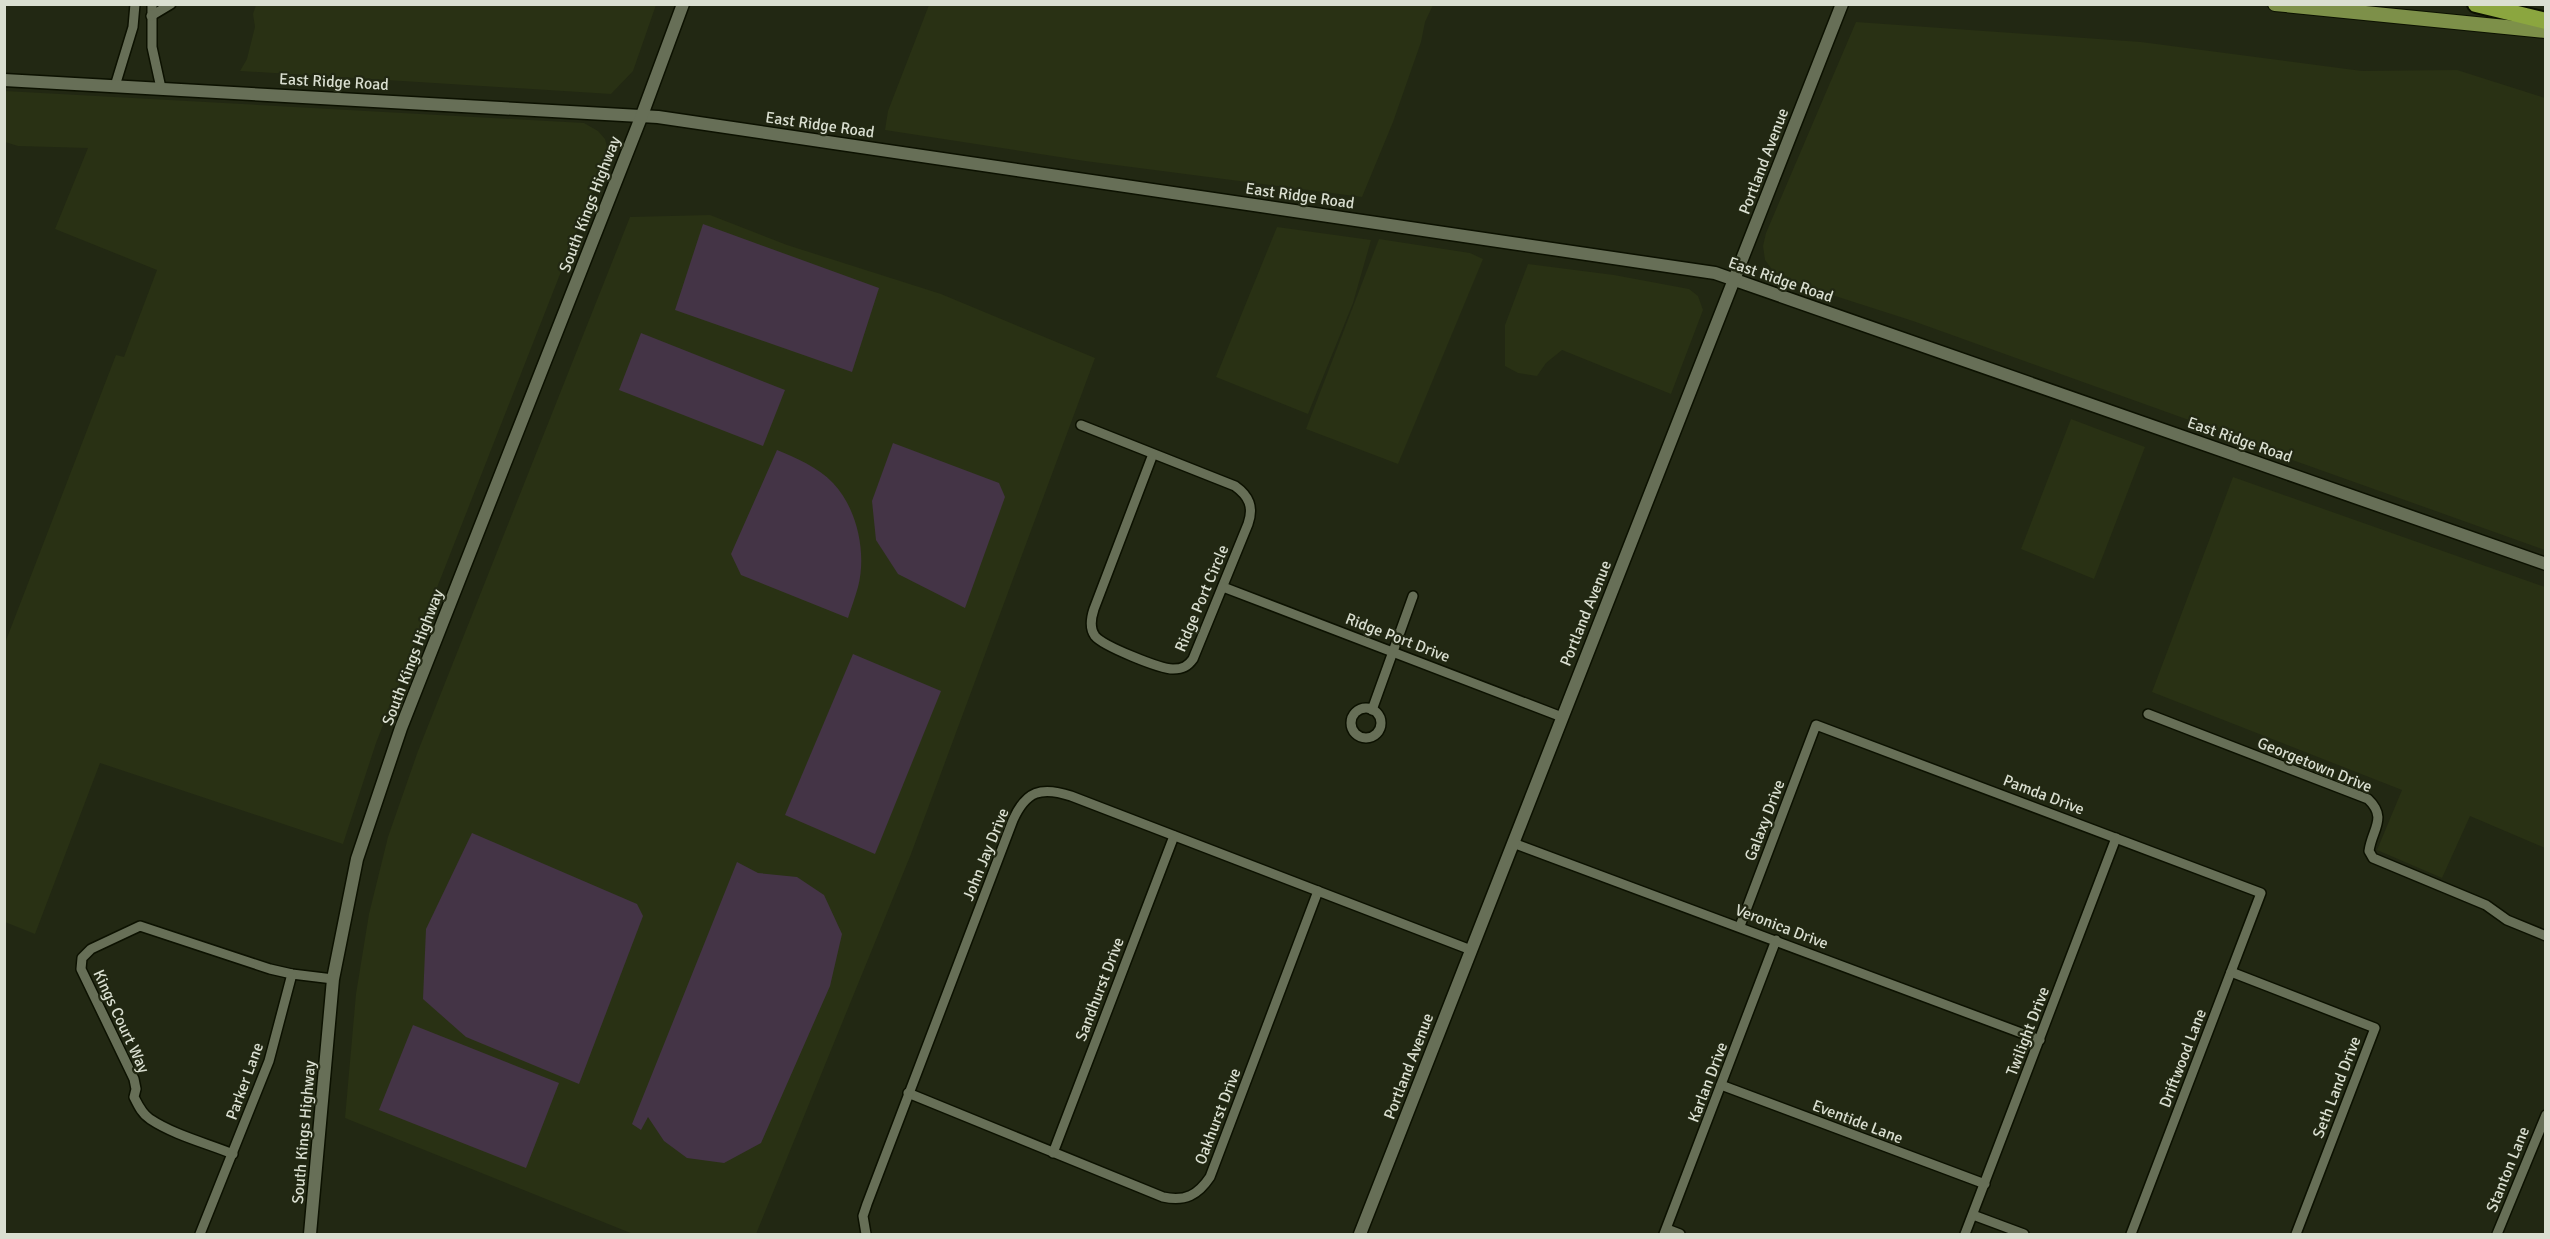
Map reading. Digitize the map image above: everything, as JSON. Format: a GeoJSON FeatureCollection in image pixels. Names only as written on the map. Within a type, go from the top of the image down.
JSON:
{"type":"FeatureCollection","features":[{"type":"Feature","properties":{"kind":"highway"},"geometry":{"type":"LineString","coordinates":[[2476,4],[2546,21]]}},
{"type":"Feature","properties":{"kind":"main road","name":"South Kings Highway"},"geometry":{"type":"LineString","coordinates":[[310,1234],[333,979],[357,859],[381,784],[642,115],[683,4]]}},
{"type":"Feature","properties":{"kind":"main road","name":"Portland Avenue"},"geometry":{"type":"LineString","coordinates":[[1360,1234],[1842,4]]}},
{"type":"Feature","properties":{"kind":"main road"},"geometry":{"type":"LineString","coordinates":[[2275,4],[2546,32]]}},
{"type":"Feature","properties":{"kind":"main road","name":"East Ridge Road"},"geometry":{"type":"LineString","coordinates":[[4,80],[642,115],[1707,272],[1734,279],[2546,564]]}},
{"type":"Feature","properties":{"kind":"street"},"geometry":{"type":"LineString","coordinates":[[115,86],[133,27],[135,4]]}},
{"type":"Feature","properties":{"kind":"street"},"geometry":{"type":"LineString","coordinates":[[152,4],[153,57],[161,88]]}},
{"type":"Feature","properties":{"kind":"street"},"geometry":{"type":"LineString","coordinates":[[151,16],[171,4]]}},
{"type":"Feature","properties":{"kind":"street"},"geometry":{"type":"LineString","coordinates":[[1081,425],[1153,454]]}},
{"type":"Feature","properties":{"kind":"street","name":"Ridge Port Circle"},"geometry":{"type":"LineString","coordinates":[[1153,454],[1234,486],[1249,499],[1251,516],[1222,587],[1193,659],[1182,668],[1161,667],[1103,643],[1093,634],[1091,623],[1094,609],[1153,454]]}},
{"type":"Feature","properties":{"kind":"street","name":"Ridge Port Drive"},"geometry":{"type":"LineString","coordinates":[[1222,587],[1562,717]]}},
{"type":"Feature","properties":{"kind":"street"},"geometry":{"type":"LineString","coordinates":[[1372,710],[1413,596]]}},
{"type":"Feature","properties":{"kind":"street","name":"Georgetown Drive"},"geometry":{"type":"LineString","coordinates":[[2148,714],[2368,799],[2378,812],[2378,823],[2369,851],[2373,858],[2486,905],[2507,920],[2546,936]]}},
{"type":"Feature","properties":{"kind":"street","name":"Pamda Drive"},"geometry":{"type":"LineString","coordinates":[[1816,725],[2261,893]]}},
{"type":"Feature","properties":{"kind":"street","name":"Galaxy Drive"},"geometry":{"type":"LineString","coordinates":[[1740,926],[1816,725]]}},
{"type":"Feature","properties":{"kind":"street","name":"John Jay Drive"},"geometry":{"type":"LineString","coordinates":[[866,1234],[863,1216],[908,1093],[1013,820],[1028,797],[1047,790],[1058,791],[1471,950]]}},
{"type":"Feature","properties":{"kind":"street","name":"Sandhurst Drive"},"geometry":{"type":"LineString","coordinates":[[1053,1153],[1174,836]]}},
{"type":"Feature","properties":{"kind":"street","name":"Twilight Drive"},"geometry":{"type":"LineString","coordinates":[[1965,1234],[2116,838]]}},
{"type":"Feature","properties":{"kind":"street","name":"Veronica Drive"},"geometry":{"type":"LineString","coordinates":[[1513,843],[2040,1040]]}},
{"type":"Feature","properties":{"kind":"street","name":"Oakhurst Drive"},"geometry":{"type":"LineString","coordinates":[[908,1093],[1163,1197],[1184,1199],[1194,1195],[1210,1177],[1318,891]]}},
{"type":"Feature","properties":{"kind":"street","name":"Driftwood Lane"},"geometry":{"type":"LineString","coordinates":[[2131,1234],[2261,893]]}},
{"type":"Feature","properties":{"kind":"street","name":"Kings Court Way"},"geometry":{"type":"LineString","coordinates":[[233,1154],[149,1119],[140,1109],[134,1097],[136,1089],[134,1079],[85,981],[81,969],[82,958],[91,949],[140,926],[292,974]]}},
{"type":"Feature","properties":{"kind":"street","name":"Karlan Drive"},"geometry":{"type":"LineString","coordinates":[[1665,1232],[1776,940]]}},
{"type":"Feature","properties":{"kind":"street","name":"Seth Land Drive"},"geometry":{"type":"LineString","coordinates":[[2231,972],[2375,1028],[2296,1234]]}},
{"type":"Feature","properties":{"kind":"street"},"geometry":{"type":"LineString","coordinates":[[292,974],[333,979]]}},
{"type":"Feature","properties":{"kind":"street","name":"Parker Lane"},"geometry":{"type":"LineString","coordinates":[[200,1234],[269,1061],[292,974]]}},
{"type":"Feature","properties":{"kind":"street","name":"Eventide Lane"},"geometry":{"type":"LineString","coordinates":[[1721,1085],[1985,1184]]}},
{"type":"Feature","properties":{"kind":"street","name":"Stanton Lane"},"geometry":{"type":"LineString","coordinates":[[2498,1234],[2546,1115]]}},
{"type":"Feature","properties":{"kind":"street"},"geometry":{"type":"LineString","coordinates":[[1973,1215],[2024,1234]]}},
{"type":"Feature","properties":{"kind":"street"},"geometry":{"type":"LineString","coordinates":[[1665,1232],[1680,1234]]}},
{"type":"Feature","properties":{"kind":"shaded area"},"geometry":{"type":"Polygon","coordinates":[[[256,4],[656,5],[633,71],[611,94],[240,71],[247,59],[255,27],[253,14],[256,4]]]}},
{"type":"Feature","properties":{"kind":"shaded area"},"geometry":{"type":"Polygon","coordinates":[[[929,4],[1433,5],[1425,22],[1421,42],[1393,122],[1362,197],[1085,161],[885,130],[888,111],[929,4]]]}},
{"type":"Feature","properties":{"kind":"shaded area"},"geometry":{"type":"Polygon","coordinates":[[[1856,22],[2141,42],[2362,71],[2457,70],[2545,98],[2545,550],[1913,321],[1807,287],[1774,272],[1765,260],[1763,246],[1766,233],[1856,22]]]}},
{"type":"Feature","properties":{"kind":"shaded area"},"geometry":{"type":"Polygon","coordinates":[[[5,91],[584,123],[598,131],[605,139],[607,147],[606,157],[376,743],[343,844],[100,763],[35,934],[5,922],[5,643],[116,355],[124,357],[157,270],[55,229],[88,148],[18,146],[5,142],[5,91]]]}},
{"type":"Feature","properties":{"kind":"shaded area"},"geometry":{"type":"Polygon","coordinates":[[[710,215],[787,245],[941,294],[1095,358],[911,854],[756,1234],[633,1234],[345,1118],[356,994],[369,914],[388,837],[418,751],[630,217],[710,215]]]}},
{"type":"Feature","properties":{"kind":"shaded area"},"geometry":{"type":"Polygon","coordinates":[[[703,224],[879,288],[852,372],[675,310],[703,224]]]}},
{"type":"Feature","properties":{"kind":"shaded area"},"geometry":{"type":"Polygon","coordinates":[[[1277,227],[1371,240],[1353,303],[1308,414],[1216,377],[1277,227]]]}},
{"type":"Feature","properties":{"kind":"shaded area"},"geometry":{"type":"Polygon","coordinates":[[[1379,239],[1470,253],[1483,259],[1398,464],[1306,429],[1379,239]]]}},
{"type":"Feature","properties":{"kind":"shaded area"},"geometry":{"type":"Polygon","coordinates":[[[1528,264],[1614,275],[1689,289],[1698,296],[1703,310],[1671,394],[1562,350],[1546,363],[1537,376],[1518,373],[1505,366],[1505,325],[1528,264]]]}},
{"type":"Feature","properties":{"kind":"shaded area"},"geometry":{"type":"Polygon","coordinates":[[[641,333],[785,390],[763,446],[619,390],[641,333]]]}},
{"type":"Feature","properties":{"kind":"shaded area"},"geometry":{"type":"Polygon","coordinates":[[[2071,419],[2145,447],[2094,579],[2021,549],[2071,419]]]}},
{"type":"Feature","properties":{"kind":"shaded area"},"geometry":{"type":"Polygon","coordinates":[[[893,443],[999,483],[1005,497],[965,608],[898,574],[876,540],[872,501],[893,443]]]}},
{"type":"Feature","properties":{"kind":"shaded area"},"geometry":{"type":"Polygon","coordinates":[[[777,450],[827,477],[841,493],[854,518],[861,560],[858,587],[848,618],[741,575],[731,554],[777,450]]]}},
{"type":"Feature","properties":{"kind":"shaded area"},"geometry":{"type":"Polygon","coordinates":[[[2233,477],[2545,587],[2545,848],[2470,816],[2442,878],[2377,850],[2402,790],[2152,692],[2233,477]]]}},
{"type":"Feature","properties":{"kind":"shaded area"},"geometry":{"type":"Polygon","coordinates":[[[853,654],[941,691],[875,854],[785,815],[853,654]]]}},
{"type":"Feature","properties":{"kind":"shaded area"},"geometry":{"type":"Polygon","coordinates":[[[472,833],[637,904],[643,916],[579,1084],[466,1037],[423,999],[426,929],[472,833]]]}},
{"type":"Feature","properties":{"kind":"shaded area"},"geometry":{"type":"Polygon","coordinates":[[[737,862],[758,873],[797,877],[824,895],[842,934],[830,986],[761,1143],[724,1163],[687,1158],[664,1141],[648,1117],[641,1130],[632,1124],[737,862]]]}},
{"type":"Feature","properties":{"kind":"shaded area"},"geometry":{"type":"Polygon","coordinates":[[[413,1025],[559,1083],[526,1168],[379,1110],[413,1025]]]}}]}
